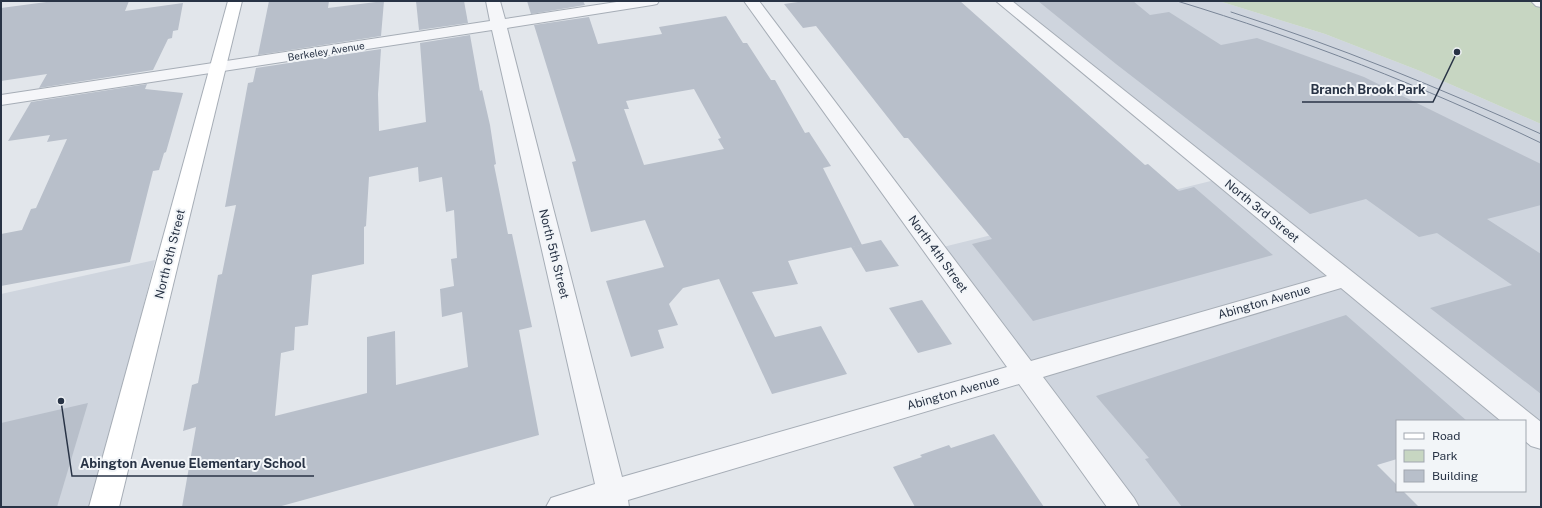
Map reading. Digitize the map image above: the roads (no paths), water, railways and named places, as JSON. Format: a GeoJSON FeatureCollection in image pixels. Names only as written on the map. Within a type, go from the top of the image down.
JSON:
{"type":"FeatureCollection","features":[{"type":"Feature","properties":{"kind":"street","name":"North 6th Street"},"geometry":{"type":"LineString","coordinates":[[104,507],[235,1]]}},
{"type":"Feature","properties":{"kind":"street","name":"North 5th Street"},"geometry":{"type":"LineString","coordinates":[[493,1],[614,500]]}},
{"type":"Feature","properties":{"kind":"street","name":"Berkeley Avenue"},"geometry":{"type":"LineString","coordinates":[[1,100],[652,1]]}},
{"type":"Feature","properties":{"kind":"street","name":"North 4th Street"},"geometry":{"type":"LineString","coordinates":[[751,1],[1124,507]]}},
{"type":"Feature","properties":{"kind":"street","name":"North 3rd Street"},"geometry":{"type":"LineString","coordinates":[[1003,1],[1519,420]]}},
{"type":"Feature","properties":{"kind":"street","name":"Abington Avenue"},"geometry":{"type":"LineString","coordinates":[[561,507],[614,500],[1025,372],[1345,279]]}},
{"type":"Feature","properties":{"kind":"street"},"geometry":{"type":"LineString","coordinates":[[1526,426],[1541,438]]}},
{"type":"Feature","properties":{"kind":"tram line"},"geometry":{"type":"LineString","coordinates":[[1177,1],[1270,31],[1362,65],[1452,102],[1541,143]]}},
{"type":"Feature","properties":{"kind":"tram line"},"geometry":{"type":"LineString","coordinates":[[1231,12],[1388,68],[1541,134]]}},
{"type":"Feature","properties":{"kind":"place","name":"Branch Brook Park"},"geometry":{"type":"Point","coordinates":[1457,52]}},
{"type":"Feature","properties":{"kind":"place","name":"Abington Avenue Elementary School"},"geometry":{"type":"Point","coordinates":[61,401]}}]}
